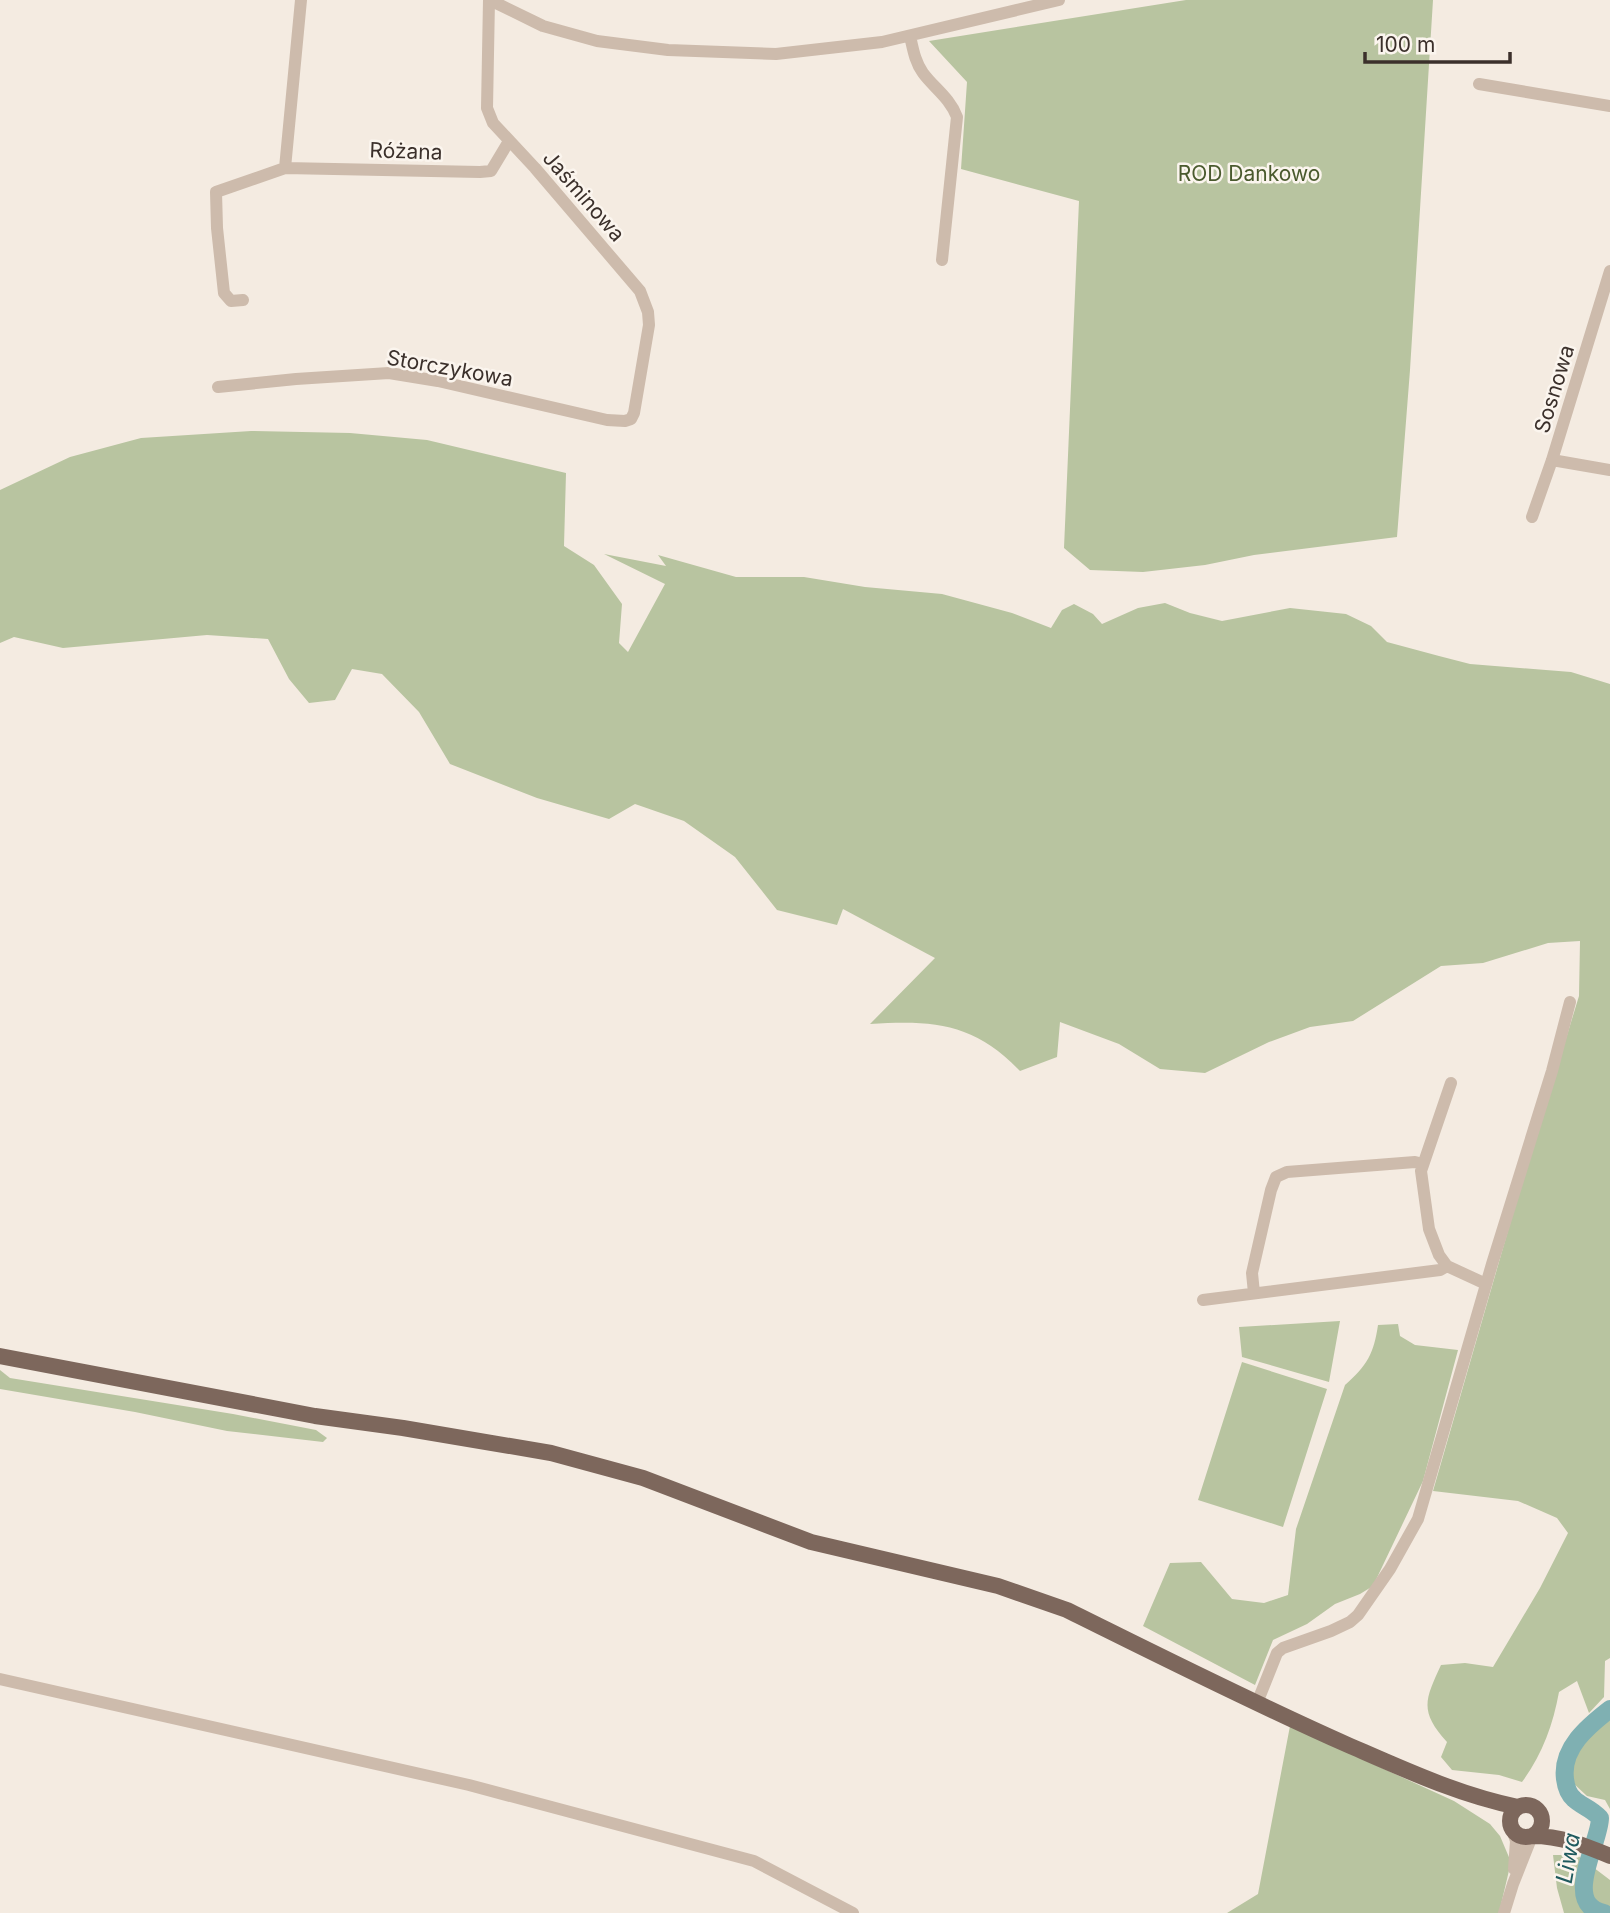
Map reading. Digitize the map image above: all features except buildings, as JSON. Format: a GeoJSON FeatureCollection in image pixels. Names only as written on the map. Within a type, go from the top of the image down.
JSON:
{"type":"FeatureCollection","features":[{"type":"Feature","properties":{"kind":"main road"},"geometry":{"type":"LineString","coordinates":[[0,1356],[316,1416],[551,1453],[623,1471],[811,1542],[988,1583],[1067,1611],[1257,1703],[1449,1788],[1492,1810],[1521,1836],[1550,1836],[1573,1840]]}},
{"type":"Feature","properties":{"kind":"main road"},"geometry":{"type":"LineString","coordinates":[[1449,1788],[1518,1807],[1532,1806],[1542,1818],[1573,1840],[1608,1855]]}},
{"type":"Feature","properties":{"kind":"main road"},"geometry":{"type":"LineString","coordinates":[[1512,1829],[1510,1819],[1518,1807]]}},
{"type":"Feature","properties":{"kind":"main road"},"geometry":{"type":"LineString","coordinates":[[1532,1836],[1540,1829],[1542,1818]]}},
{"type":"Feature","properties":{"kind":"street"},"geometry":{"type":"LineString","coordinates":[[285,168],[301,0]]}},
{"type":"Feature","properties":{"kind":"street"},"geometry":{"type":"LineString","coordinates":[[489,0],[543,26],[570,35],[668,50],[776,54],[882,42],[1059,0]]}},
{"type":"Feature","properties":{"kind":"street","name":"Jaśminowa"},"geometry":{"type":"LineString","coordinates":[[489,0],[487,108],[493,123],[640,290],[648,312],[649,325],[631,419]]}},
{"type":"Feature","properties":{"kind":"street"},"geometry":{"type":"LineString","coordinates":[[910,36],[918,64],[947,99],[957,117],[942,260]]}},
{"type":"Feature","properties":{"kind":"street"},"geometry":{"type":"LineString","coordinates":[[1479,84],[1610,106]]}},
{"type":"Feature","properties":{"kind":"street","name":"Różana"},"geometry":{"type":"LineString","coordinates":[[243,300],[231,301],[224,293],[216,228],[216,192],[285,168],[480,172],[491,170],[509,141]]}},
{"type":"Feature","properties":{"kind":"street","name":"Sosnowa"},"geometry":{"type":"LineString","coordinates":[[1532,517],[1610,271]]}},
{"type":"Feature","properties":{"kind":"street","name":"Storczykowa"},"geometry":{"type":"LineString","coordinates":[[218,387],[389,373],[438,381],[607,420],[631,419]]}},
{"type":"Feature","properties":{"kind":"street"},"geometry":{"type":"LineString","coordinates":[[1552,460],[1610,470]]}},
{"type":"Feature","properties":{"kind":"street"},"geometry":{"type":"LineString","coordinates":[[1257,1703],[1277,1653],[1283,1648],[1350,1622],[1377,1590],[1407,1541],[1425,1498],[1570,1002]]}},
{"type":"Feature","properties":{"kind":"street"},"geometry":{"type":"LineString","coordinates":[[1451,1083],[1421,1171],[1429,1229],[1439,1255],[1447,1266],[1486,1284]]}},
{"type":"Feature","properties":{"kind":"street"},"geometry":{"type":"LineString","coordinates":[[1254,1293],[1252,1273],[1270,1190],[1276,1177],[1287,1172],[1415,1162],[1423,1164]]}},
{"type":"Feature","properties":{"kind":"street"},"geometry":{"type":"LineString","coordinates":[[1203,1300],[1440,1270],[1447,1266]]}},
{"type":"Feature","properties":{"kind":"street"},"geometry":{"type":"LineString","coordinates":[[0,1679],[469,1785],[754,1861],[853,1913]]}},
{"type":"Feature","properties":{"kind":"street"},"geometry":{"type":"LineString","coordinates":[[1512,1829],[1516,1852],[1513,1884]]}},
{"type":"Feature","properties":{"kind":"street"},"geometry":{"type":"LineString","coordinates":[[1504,1913],[1532,1836]]}},
{"type":"Feature","properties":{"kind":"green space","name":"ROD Dankowo"},"geometry":{"type":"Polygon","coordinates":[[[1186,0],[1433,0],[1397,537],[1143,572],[1090,570],[1064,548],[1079,201],[961,169],[967,82],[929,41],[1186,0]]]}},
{"type":"Feature","properties":{"kind":"green space"},"geometry":{"type":"Polygon","coordinates":[[[251,431],[350,433],[427,440],[566,473],[564,546],[594,565],[622,604],[619,643],[628,652],[665,584],[604,554],[666,566],[658,555],[736,577],[804,577],[865,587],[942,594],[1012,613],[1051,628],[1062,610],[1074,604],[1093,614],[1102,624],[1138,608],[1165,603],[1222,621],[1290,608],[1346,614],[1371,626],[1387,642],[1439,656],[1470,664],[1571,672],[1610,684],[1610,1658],[1605,1661],[1604,1697],[1589,1713],[1577,1681],[1559,1692],[1546,1739],[1522,1782],[1499,1775],[1452,1770],[1441,1757],[1447,1742],[1432,1722],[1428,1697],[1441,1665],[1465,1663],[1493,1667],[1540,1588],[1568,1533],[1557,1518],[1518,1501],[1433,1491],[1579,996],[1580,941],[1548,943],[1483,963],[1441,966],[1353,1021],[1310,1027],[1269,1042],[1205,1073],[1160,1069],[1119,1044],[1060,1022],[1057,1057],[1020,1071],[986,1043],[952,1028],[914,1023],[870,1024],[935,958],[843,909],[837,925],[777,910],[735,857],[684,821],[635,804],[609,819],[537,798],[450,764],[419,712],[382,674],[352,669],[335,700],[309,703],[289,679],[268,639],[207,635],[63,648],[14,637],[0,643],[0,490],[70,457],[141,438],[251,431]]]}},
{"type":"Feature","properties":{"kind":"green space"},"geometry":{"type":"Polygon","coordinates":[[[1340,1321],[1329,1382],[1242,1357],[1239,1327],[1340,1321]]]}},
{"type":"Feature","properties":{"kind":"green space"},"geometry":{"type":"Polygon","coordinates":[[[1398,1324],[1400,1336],[1415,1345],[1458,1350],[1423,1481],[1373,1586],[1335,1604],[1307,1624],[1273,1640],[1255,1685],[1143,1626],[1170,1563],[1201,1562],[1232,1599],[1264,1603],[1288,1595],[1296,1529],[1345,1385],[1359,1372],[1368,1358],[1378,1325],[1398,1324]]]}},
{"type":"Feature","properties":{"kind":"green space"},"geometry":{"type":"Polygon","coordinates":[[[1242,1362],[1327,1389],[1283,1527],[1198,1500],[1242,1362]]]}},
{"type":"Feature","properties":{"kind":"green space"},"geometry":{"type":"Polygon","coordinates":[[[0,1370],[10,1378],[233,1414],[316,1430],[327,1438],[323,1442],[227,1431],[0,1389],[0,1370]]]}},
{"type":"Feature","properties":{"kind":"green space"},"geometry":{"type":"Polygon","coordinates":[[[1610,1715],[1610,1809],[1605,1800],[1587,1796],[1572,1782],[1573,1753],[1593,1728],[1610,1715]]]}},
{"type":"Feature","properties":{"kind":"green space"},"geometry":{"type":"Polygon","coordinates":[[[1290,1726],[1454,1801],[1490,1824],[1500,1836],[1511,1862],[1499,1913],[1227,1913],[1258,1894],[1290,1726]]]}},
{"type":"Feature","properties":{"kind":"green space"},"geometry":{"type":"Polygon","coordinates":[[[1553,1855],[1577,1855],[1610,1880],[1610,1913],[1564,1913],[1557,1888],[1553,1855]]]}},
{"type":"Feature","properties":{"kind":"waterway","name":"Liwa"},"geometry":{"type":"LineString","coordinates":[[1604,1913],[1591,1907],[1585,1898],[1584,1886],[1600,1818],[1570,1795],[1566,1785],[1565,1768],[1567,1757],[1578,1739],[1610,1709]]}}]}
